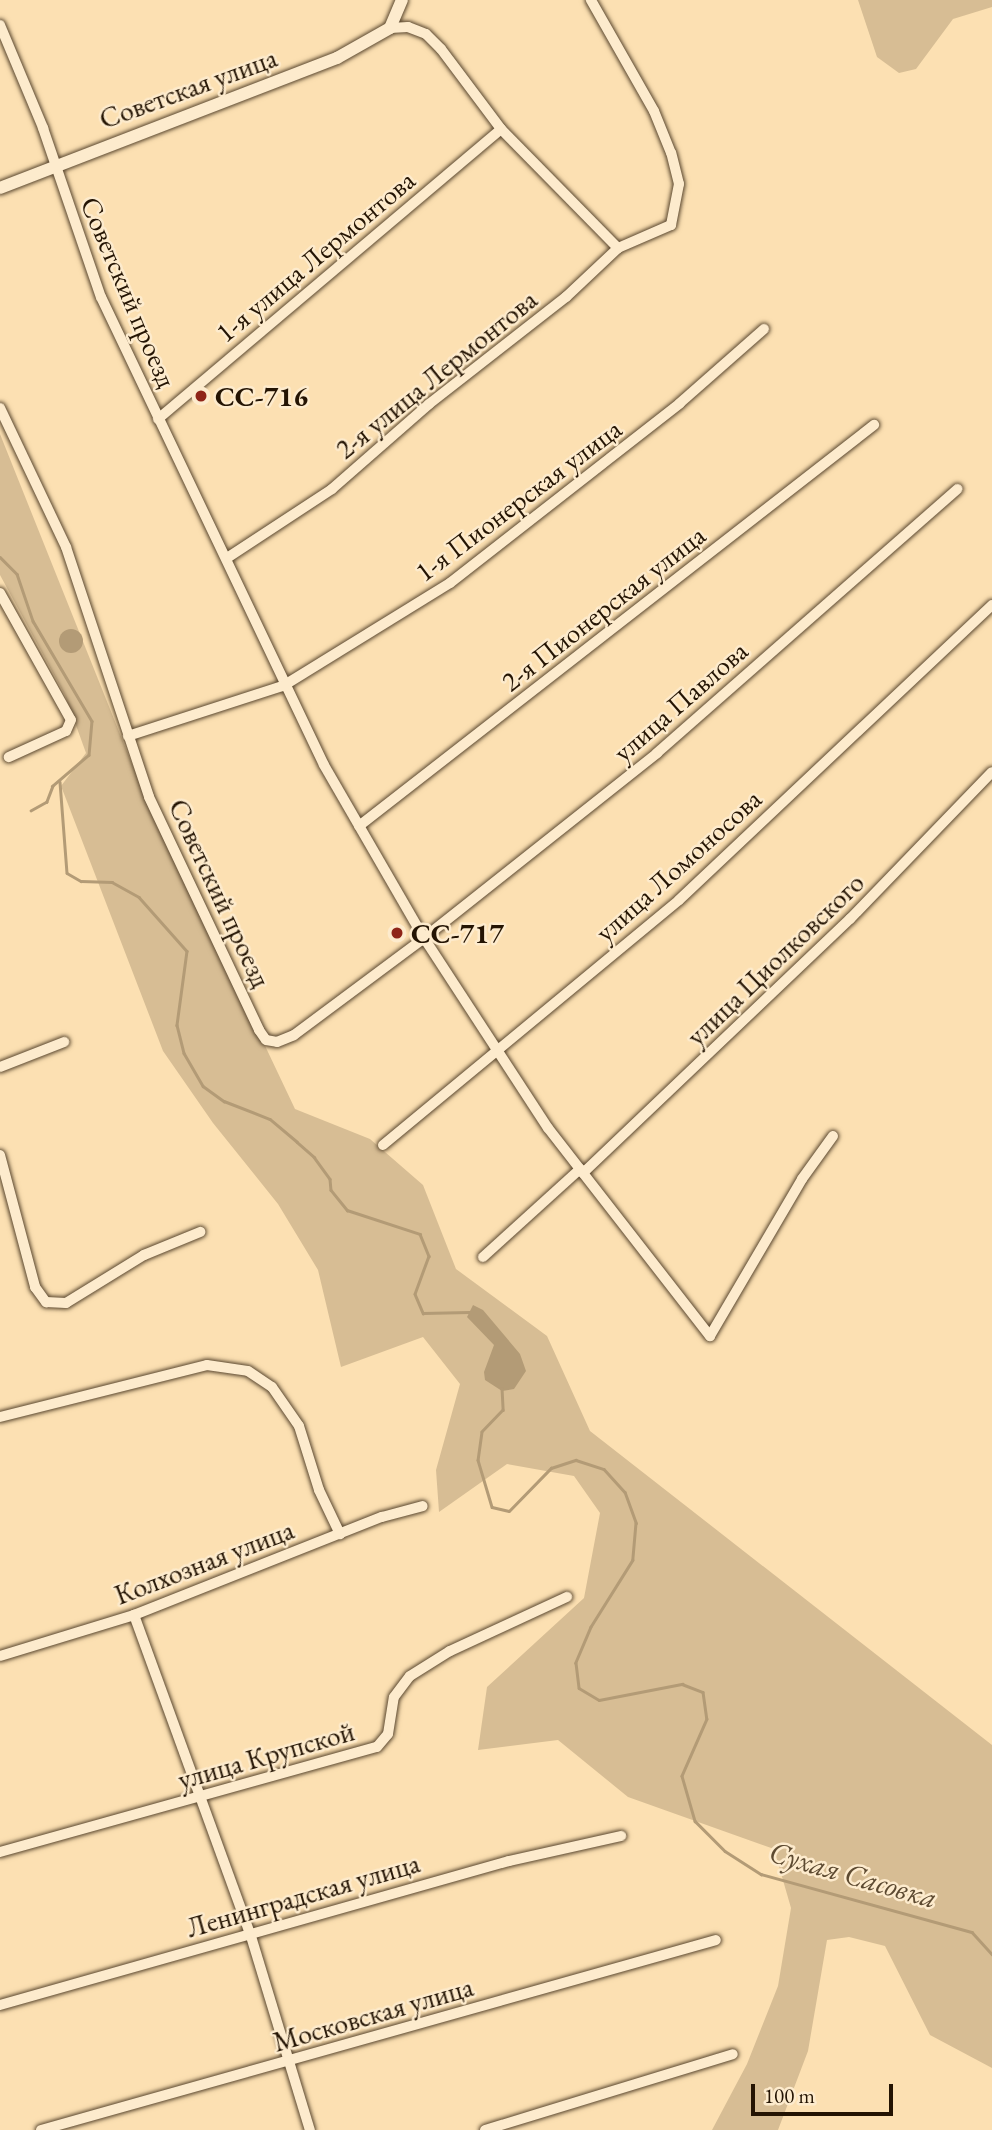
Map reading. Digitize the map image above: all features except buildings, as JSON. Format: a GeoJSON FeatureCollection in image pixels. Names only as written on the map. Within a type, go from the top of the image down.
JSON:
{"type":"FeatureCollection","features":[{"type":"Feature","properties":{"kind":"street"},"geometry":{"type":"LineString","coordinates":[[402,0],[390,28],[408,27],[426,34],[501,129],[618,248]]}},
{"type":"Feature","properties":{"kind":"street","name":"2-я улица Лермонтова"},"geometry":{"type":"LineString","coordinates":[[228,558],[332,488],[429,404],[566,297],[618,248],[671,225],[679,184],[671,153],[654,111],[591,0]]}},
{"type":"Feature","properties":{"kind":"street","name":"Советский проезд"},"geometry":{"type":"LineString","coordinates":[[0,25],[43,128],[52,164],[101,297],[158,419],[228,558],[283,686],[424,938],[499,1053],[582,1171],[710,1336],[802,1179],[833,1136]]}},
{"type":"Feature","properties":{"kind":"street","name":"Советская улица"},"geometry":{"type":"LineString","coordinates":[[0,188],[52,164],[337,58],[390,28]]}},
{"type":"Feature","properties":{"kind":"street","name":"1-я улица Лермонтова"},"geometry":{"type":"LineString","coordinates":[[158,419],[501,129]]}},
{"type":"Feature","properties":{"kind":"street","name":"1-я Пионерская улица"},"geometry":{"type":"LineString","coordinates":[[283,686],[450,583],[660,420],[764,329]]}},
{"type":"Feature","properties":{"kind":"street"},"geometry":{"type":"LineString","coordinates":[[0,408],[66,547],[84,610],[116,687],[128,736],[283,686]]}},
{"type":"Feature","properties":{"kind":"street","name":"2-я Пионерская улица"},"geometry":{"type":"LineString","coordinates":[[359,826],[874,425]]}},
{"type":"Feature","properties":{"kind":"street","name":"улица Павлова"},"geometry":{"type":"LineString","coordinates":[[424,938],[657,753],[958,489]]}},
{"type":"Feature","properties":{"kind":"street"},"geometry":{"type":"LineString","coordinates":[[0,593],[71,720],[66,731],[9,757]]}},
{"type":"Feature","properties":{"kind":"street","name":"улица Ломоносова"},"geometry":{"type":"LineString","coordinates":[[383,1145],[499,1053],[679,900],[992,605]]}},
{"type":"Feature","properties":{"kind":"street","name":"Советский проезд"},"geometry":{"type":"LineString","coordinates":[[128,736],[164,830],[266,1040],[277,1042],[294,1035],[424,938]]}},
{"type":"Feature","properties":{"kind":"street","name":"улица Циолковского"},"geometry":{"type":"LineString","coordinates":[[483,1257],[582,1171],[850,919],[992,772]]}},
{"type":"Feature","properties":{"kind":"street"},"geometry":{"type":"LineString","coordinates":[[0,1067],[64,1042]]}},
{"type":"Feature","properties":{"kind":"street"},"geometry":{"type":"LineString","coordinates":[[0,1155],[35,1287],[46,1302],[66,1303],[144,1255],[200,1232]]}},
{"type":"Feature","properties":{"kind":"street"},"geometry":{"type":"LineString","coordinates":[[0,1417],[207,1365],[248,1371],[272,1387],[299,1426],[319,1490],[340,1534]]}},
{"type":"Feature","properties":{"kind":"street","name":"Колхозная улица"},"geometry":{"type":"LineString","coordinates":[[0,1656],[134,1615],[340,1534],[423,1506]]}},
{"type":"Feature","properties":{"kind":"street","name":"улица Крупской"},"geometry":{"type":"LineString","coordinates":[[0,1852],[200,1798],[377,1746],[388,1734],[394,1697],[410,1676],[450,1651],[568,1597]]}},
{"type":"Feature","properties":{"kind":"street"},"geometry":{"type":"LineString","coordinates":[[134,1615],[250,1933],[310,2130]]}},
{"type":"Feature","properties":{"kind":"street","name":"Ленинградская улица"},"geometry":{"type":"LineString","coordinates":[[0,2005],[509,1861],[621,1836]]}},
{"type":"Feature","properties":{"kind":"street","name":"Московская улица"},"geometry":{"type":"LineString","coordinates":[[41,2130],[716,1940]]}},
{"type":"Feature","properties":{"kind":"street"},"geometry":{"type":"LineString","coordinates":[[485,2130],[733,2054]]}},
{"type":"Feature","properties":{"kind":"shaded area"},"geometry":{"type":"Polygon","coordinates":[[[858,0],[992,0],[992,7],[953,19],[916,69],[899,73],[877,57],[858,0]]]}},
{"type":"Feature","properties":{"kind":"shaded area"},"geometry":{"type":"Polygon","coordinates":[[[0,434],[134,769],[295,1109],[370,1139],[423,1185],[456,1269],[547,1336],[590,1431],[992,1745],[992,2068],[930,2035],[885,1946],[849,1937],[827,1940],[808,2051],[778,2130],[712,2130],[747,2064],[778,1986],[791,1908],[774,1849],[628,1797],[558,1740],[478,1750],[487,1687],[584,1598],[600,1513],[574,1476],[507,1464],[439,1512],[436,1470],[460,1384],[423,1337],[341,1367],[318,1270],[278,1204],[213,1123],[163,1051],[61,786],[86,753],[65,695],[0,575],[0,434]]]}},
{"type":"Feature","properties":{"kind":"shaded area"},"geometry":{"type":"Polygon","coordinates":[[[71,629],[80,632],[83,641],[80,650],[71,653],[62,650],[59,641],[62,632],[71,629]]]}},
{"type":"Feature","properties":{"kind":"shaded area"},"geometry":{"type":"Polygon","coordinates":[[[473,1305],[483,1310],[520,1354],[526,1371],[514,1389],[502,1391],[485,1380],[484,1372],[494,1345],[467,1317],[473,1305]]]}},
{"type":"Feature","properties":{"kind":"waterway","name":"Сухая Сасовка"},"geometry":{"type":"LineString","coordinates":[[0,557],[17,574],[33,621],[92,721],[89,755],[53,786],[47,802],[31,811]]}},
{"type":"Feature","properties":{"kind":"waterway","name":"Сухая Сасовка"},"geometry":{"type":"LineString","coordinates":[[60,782],[67,873],[81,881],[112,882],[139,897],[187,951],[177,1025],[184,1053],[203,1086],[224,1101],[270,1119],[297,1142],[314,1157],[330,1179],[331,1190],[347,1210],[420,1234],[429,1256],[415,1294],[423,1313],[469,1312]]}},
{"type":"Feature","properties":{"kind":"waterway","name":"Сухая Сасовка"},"geometry":{"type":"LineString","coordinates":[[502,1388],[503,1410],[482,1432],[478,1460],[492,1507],[509,1511],[551,1468],[576,1460],[604,1469],[625,1492],[636,1523],[633,1560],[591,1627],[576,1663],[579,1688],[599,1700],[682,1684],[703,1692],[707,1719],[682,1776],[695,1821],[725,1851],[761,1874],[972,1932],[992,1954]]}},
{"type":"Feature","properties":{"kind":"place","name":"СС-716"},"geometry":{"type":"Point","coordinates":[201,396]}},
{"type":"Feature","properties":{"kind":"place","name":"СС-717"},"geometry":{"type":"Point","coordinates":[397,933]}}]}
